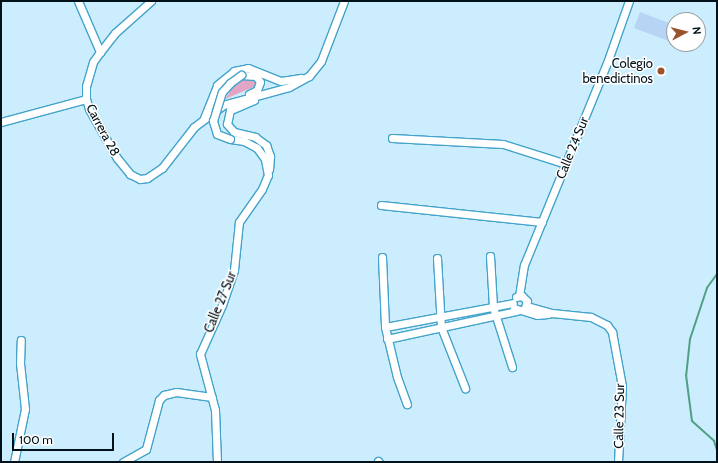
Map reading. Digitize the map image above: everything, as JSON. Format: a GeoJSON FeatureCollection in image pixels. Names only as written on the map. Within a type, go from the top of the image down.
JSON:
{"type":"FeatureCollection","features":[{"type":"Feature","properties":{"kind":"street"},"geometry":{"type":"LineString","coordinates":[[78,1],[100,52]]}},
{"type":"Feature","properties":{"kind":"street","name":"Carrera 28"},"geometry":{"type":"LineString","coordinates":[[151,1],[115,33],[100,52],[89,74],[86,99],[117,158],[130,174],[140,179],[151,176],[162,168],[194,128],[204,120]]}},
{"type":"Feature","properties":{"kind":"street"},"geometry":{"type":"LineString","coordinates":[[268,175],[270,156],[266,145],[255,137],[234,132],[227,124],[228,114],[234,107],[300,83],[313,72],[321,61],[344,1]]}},
{"type":"Feature","properties":{"kind":"street","name":"Calle 24 Sur"},"geometry":{"type":"LineString","coordinates":[[519,296],[521,276],[629,1]]}},
{"type":"Feature","properties":{"kind":"street"},"geometry":{"type":"LineString","coordinates":[[204,120],[217,86],[225,76],[242,68],[256,70],[281,81],[289,81],[313,72]]}},
{"type":"Feature","properties":{"kind":"street"},"geometry":{"type":"LineString","coordinates":[[256,70],[242,75],[230,82],[222,92],[213,121],[217,134],[244,142],[257,148],[265,159],[268,175]]}},
{"type":"Feature","properties":{"kind":"street"},"geometry":{"type":"LineString","coordinates":[[204,120],[230,102],[257,90],[260,82],[256,76],[242,75]]}},
{"type":"Feature","properties":{"kind":"street"},"geometry":{"type":"LineString","coordinates":[[261,94],[269,85],[266,75]]}},
{"type":"Feature","properties":{"kind":"street"},"geometry":{"type":"LineString","coordinates":[[230,102],[289,87]]}},
{"type":"Feature","properties":{"kind":"street"},"geometry":{"type":"LineString","coordinates":[[1,122],[86,99]]}},
{"type":"Feature","properties":{"kind":"street"},"geometry":{"type":"LineString","coordinates":[[392,138],[503,144],[566,164]]}},
{"type":"Feature","properties":{"kind":"street","name":"Calle 27 Sur"},"geometry":{"type":"LineString","coordinates":[[217,462],[217,427],[212,397],[200,354],[222,305],[234,270],[239,222],[262,189],[268,175]]}},
{"type":"Feature","properties":{"kind":"street"},"geometry":{"type":"LineString","coordinates":[[381,204],[542,222]]}},
{"type":"Feature","properties":{"kind":"street"},"geometry":{"type":"LineString","coordinates":[[490,256],[493,307],[512,367]]}},
{"type":"Feature","properties":{"kind":"street"},"geometry":{"type":"LineString","coordinates":[[382,257],[385,327],[407,404]]}},
{"type":"Feature","properties":{"kind":"street"},"geometry":{"type":"LineString","coordinates":[[437,258],[439,317],[441,327],[464,388]]}},
{"type":"Feature","properties":{"kind":"street"},"geometry":{"type":"LineString","coordinates":[[385,327],[513,303],[519,296],[526,299],[523,309]]}},
{"type":"Feature","properties":{"kind":"street"},"geometry":{"type":"LineString","coordinates":[[513,303],[523,309]]}},
{"type":"Feature","properties":{"kind":"street"},"geometry":{"type":"LineString","coordinates":[[387,338],[523,309]]}},
{"type":"Feature","properties":{"kind":"street","name":"Calle 23 Sur"},"geometry":{"type":"LineString","coordinates":[[523,309],[591,317],[607,325],[615,342],[622,386],[618,462]]}},
{"type":"Feature","properties":{"kind":"street"},"geometry":{"type":"LineString","coordinates":[[14,462],[22,430],[24,409],[20,363],[21,340]]}},
{"type":"Feature","properties":{"kind":"street"},"geometry":{"type":"LineString","coordinates":[[123,462],[146,449],[159,400],[164,395],[176,392],[212,397]]}},
{"type":"Feature","properties":{"kind":"shaded area"},"geometry":{"type":"Polygon","coordinates":[[[246,78],[254,79],[256,86],[225,99],[235,84],[246,78]]]}},
{"type":"Feature","properties":{"kind":"building"},"geometry":{"type":"Polygon","coordinates":[[[640,12],[666,22],[666,40],[634,28],[640,12]]]}},
{"type":"Feature","properties":{"kind":"waterway"},"geometry":{"type":"LineString","coordinates":[[717,274],[707,288],[690,339],[686,375],[692,421],[714,441],[717,450]]}},
{"type":"Feature","properties":{"kind":"place","name":"Colegio benedictinos"},"geometry":{"type":"Point","coordinates":[661,71]}}]}
